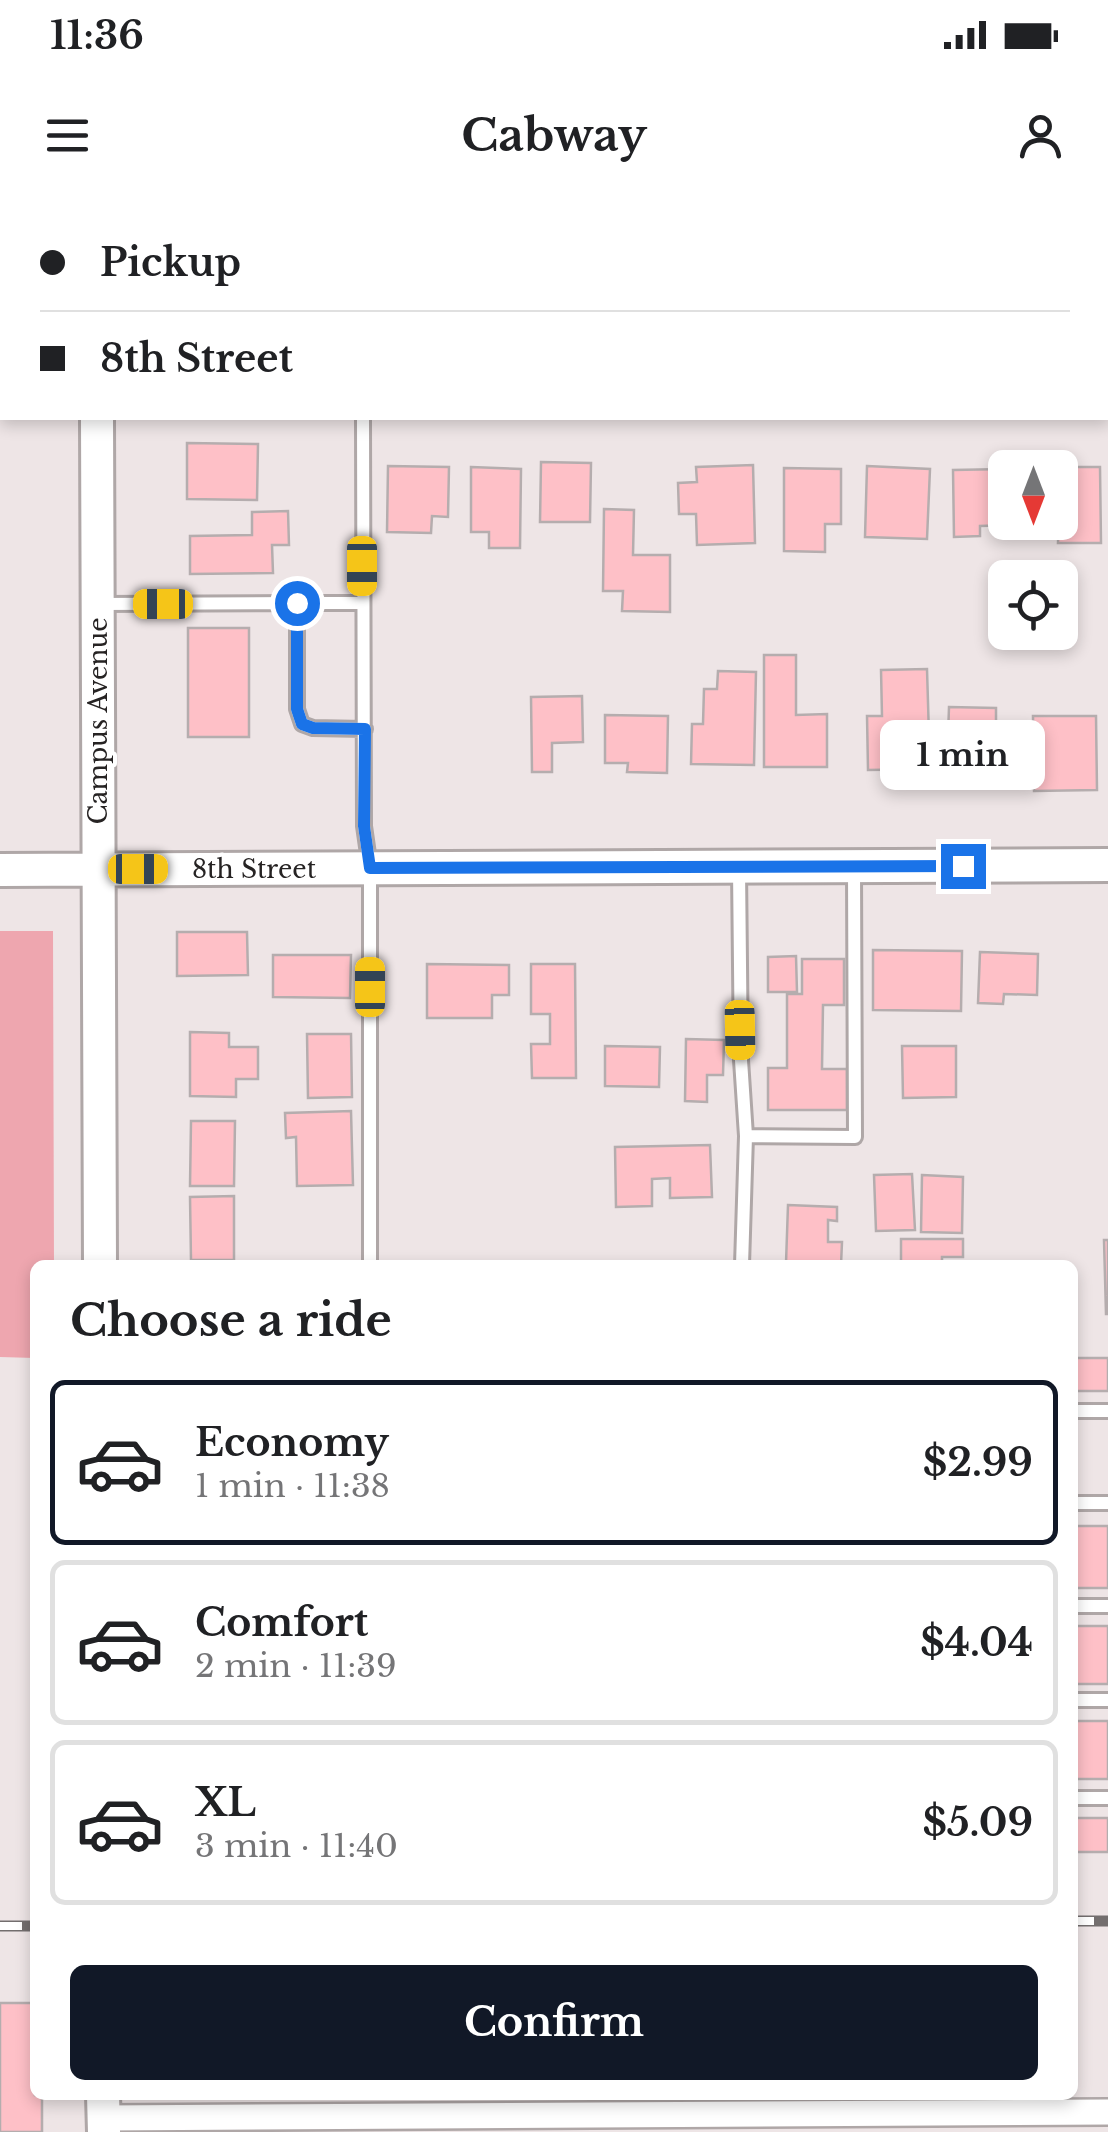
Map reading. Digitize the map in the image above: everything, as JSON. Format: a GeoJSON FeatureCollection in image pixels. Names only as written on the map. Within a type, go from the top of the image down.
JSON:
{"type":"FeatureCollection","features":[{"type":"Feature","properties":{"kind":"street","name":"Campus Avenue"},"geometry":{"type":"LineString","coordinates":[[97,420],[100,1260]]}},
{"type":"Feature","properties":{"kind":"street","name":"8th Street"},"geometry":{"type":"LineString","coordinates":[[0,870],[1108,865]]}},
{"type":"Feature","properties":{"kind":"street"},"geometry":{"type":"LineString","coordinates":[[104,2115],[303,2124],[354,2111],[544,2110],[836,2123],[1108,2112]]}},
{"type":"Feature","properties":{"kind":"lane"},"geometry":{"type":"LineString","coordinates":[[363,420],[364,826],[370,868],[370,1260]]}},
{"type":"Feature","properties":{"kind":"lane"},"geometry":{"type":"LineString","coordinates":[[297,603],[297,709],[302,724],[313,728],[365,729]]}},
{"type":"Feature","properties":{"kind":"lane"},"geometry":{"type":"LineString","coordinates":[[98,604],[362,603]]}},
{"type":"Feature","properties":{"kind":"lane"},"geometry":{"type":"LineString","coordinates":[[739,866],[741,1060],[746,1136],[742,1260]]}},
{"type":"Feature","properties":{"kind":"lane"},"geometry":{"type":"LineString","coordinates":[[746,1136],[855,1138],[854,866]]}},
{"type":"Feature","properties":{"kind":"lane"},"geometry":{"type":"LineString","coordinates":[[1078,1411],[1108,1411]]}},
{"type":"Feature","properties":{"kind":"lane"},"geometry":{"type":"LineString","coordinates":[[1078,1502],[1108,1502]]}},
{"type":"Feature","properties":{"kind":"lane"},"geometry":{"type":"LineString","coordinates":[[1078,1606],[1108,1606]]}},
{"type":"Feature","properties":{"kind":"lane"},"geometry":{"type":"LineString","coordinates":[[1078,1700],[1108,1700]]}},
{"type":"Feature","properties":{"kind":"lane"},"geometry":{"type":"LineString","coordinates":[[1078,1798],[1108,1798]]}},
{"type":"Feature","properties":{"kind":"shaded area"},"geometry":{"type":"Polygon","coordinates":[[[0,931],[53,931],[54,1260],[30,1260],[30,1358],[0,1357],[0,931]]]}},
{"type":"Feature","properties":{"kind":"building"},"geometry":{"type":"Polygon","coordinates":[[[187,443],[258,444],[257,500],[187,499],[187,443]]]}},
{"type":"Feature","properties":{"kind":"building"},"geometry":{"type":"Polygon","coordinates":[[[541,462],[591,463],[590,522],[540,522],[541,462]]]}},
{"type":"Feature","properties":{"kind":"building"},"geometry":{"type":"Polygon","coordinates":[[[753,465],[755,543],[697,545],[696,514],[679,514],[678,483],[697,482],[696,467],[753,465]]]}},
{"type":"Feature","properties":{"kind":"building"},"geometry":{"type":"Polygon","coordinates":[[[388,466],[449,467],[448,517],[432,516],[431,533],[387,532],[388,466]]]}},
{"type":"Feature","properties":{"kind":"building"},"geometry":{"type":"Polygon","coordinates":[[[867,466],[930,469],[927,539],[865,537],[867,466]]]}},
{"type":"Feature","properties":{"kind":"building"},"geometry":{"type":"Polygon","coordinates":[[[471,467],[521,469],[520,548],[489,548],[489,532],[471,532],[471,467]]]}},
{"type":"Feature","properties":{"kind":"building"},"geometry":{"type":"Polygon","coordinates":[[[1078,467],[1100,467],[1101,543],[1058,543],[1078,540],[1078,467]]]}},
{"type":"Feature","properties":{"kind":"building"},"geometry":{"type":"Polygon","coordinates":[[[784,468],[841,469],[841,524],[825,524],[825,552],[784,551],[784,468]]]}},
{"type":"Feature","properties":{"kind":"building"},"geometry":{"type":"Polygon","coordinates":[[[988,469],[988,526],[980,526],[980,536],[954,537],[953,470],[988,469]]]}},
{"type":"Feature","properties":{"kind":"building"},"geometry":{"type":"Polygon","coordinates":[[[604,509],[634,510],[633,555],[670,555],[670,612],[622,611],[623,591],[603,591],[604,509]]]}},
{"type":"Feature","properties":{"kind":"building"},"geometry":{"type":"Polygon","coordinates":[[[288,511],[289,545],[272,545],[273,573],[190,574],[190,536],[252,535],[252,512],[288,511]]]}},
{"type":"Feature","properties":{"kind":"building"},"geometry":{"type":"Polygon","coordinates":[[[188,628],[249,628],[249,737],[188,737],[188,628]]]}},
{"type":"Feature","properties":{"kind":"building"},"geometry":{"type":"Polygon","coordinates":[[[764,655],[796,655],[796,715],[827,714],[827,767],[764,767],[764,655]]]}},
{"type":"Feature","properties":{"kind":"building"},"geometry":{"type":"Polygon","coordinates":[[[927,669],[930,769],[868,770],[867,716],[882,716],[881,670],[927,669]]]}},
{"type":"Feature","properties":{"kind":"building"},"geometry":{"type":"Polygon","coordinates":[[[718,671],[756,672],[754,765],[691,764],[692,724],[703,724],[704,689],[717,689],[718,671]]]}},
{"type":"Feature","properties":{"kind":"building"},"geometry":{"type":"Polygon","coordinates":[[[582,696],[583,742],[552,743],[552,772],[532,772],[531,697],[582,696]]]}},
{"type":"Feature","properties":{"kind":"building"},"geometry":{"type":"Polygon","coordinates":[[[949,707],[996,708],[996,726],[1015,726],[1014,769],[947,767],[949,707]]]}},
{"type":"Feature","properties":{"kind":"building"},"geometry":{"type":"Polygon","coordinates":[[[605,715],[668,716],[667,773],[627,772],[628,763],[605,763],[605,715]]]}},
{"type":"Feature","properties":{"kind":"building"},"geometry":{"type":"Polygon","coordinates":[[[1033,716],[1096,716],[1097,790],[1034,791],[1033,716]]]}},
{"type":"Feature","properties":{"kind":"building"},"geometry":{"type":"Polygon","coordinates":[[[177,932],[247,932],[248,975],[177,976],[177,932]]]}},
{"type":"Feature","properties":{"kind":"building"},"geometry":{"type":"Polygon","coordinates":[[[873,950],[962,951],[961,1011],[873,1010],[873,950]]]}},
{"type":"Feature","properties":{"kind":"building"},"geometry":{"type":"Polygon","coordinates":[[[980,952],[1038,954],[1037,995],[1004,994],[1003,1004],[978,1003],[980,952]]]}},
{"type":"Feature","properties":{"kind":"building"},"geometry":{"type":"Polygon","coordinates":[[[273,955],[351,955],[350,998],[273,997],[273,955]]]}},
{"type":"Feature","properties":{"kind":"building"},"geometry":{"type":"Polygon","coordinates":[[[796,956],[797,992],[768,992],[768,957],[796,956]]]}},
{"type":"Feature","properties":{"kind":"building"},"geometry":{"type":"Polygon","coordinates":[[[802,959],[844,959],[844,1005],[823,1005],[822,1069],[847,1069],[847,1110],[768,1110],[768,1068],[787,1068],[787,994],[802,994],[802,959]]]}},
{"type":"Feature","properties":{"kind":"building"},"geometry":{"type":"Polygon","coordinates":[[[427,964],[509,965],[509,995],[492,995],[492,1018],[427,1018],[427,964]]]}},
{"type":"Feature","properties":{"kind":"building"},"geometry":{"type":"Polygon","coordinates":[[[531,964],[575,964],[576,1078],[532,1078],[531,1044],[550,1044],[550,1014],[531,1014],[531,964]]]}},
{"type":"Feature","properties":{"kind":"building"},"geometry":{"type":"Polygon","coordinates":[[[190,1032],[229,1033],[229,1047],[258,1047],[258,1079],[236,1079],[236,1097],[190,1096],[190,1032]]]}},
{"type":"Feature","properties":{"kind":"building"},"geometry":{"type":"Polygon","coordinates":[[[307,1034],[351,1034],[352,1097],[308,1098],[307,1034]]]}},
{"type":"Feature","properties":{"kind":"building"},"geometry":{"type":"Polygon","coordinates":[[[686,1039],[724,1040],[723,1075],[707,1075],[707,1102],[685,1101],[686,1039]]]}},
{"type":"Feature","properties":{"kind":"building"},"geometry":{"type":"Polygon","coordinates":[[[605,1046],[660,1047],[659,1087],[605,1086],[605,1046]]]}},
{"type":"Feature","properties":{"kind":"building"},"geometry":{"type":"Polygon","coordinates":[[[902,1046],[956,1046],[956,1097],[903,1098],[902,1046]]]}},
{"type":"Feature","properties":{"kind":"building"},"geometry":{"type":"Polygon","coordinates":[[[351,1111],[353,1185],[297,1186],[296,1137],[286,1138],[285,1113],[351,1111]]]}},
{"type":"Feature","properties":{"kind":"building"},"geometry":{"type":"Polygon","coordinates":[[[191,1121],[235,1121],[234,1186],[190,1186],[191,1121]]]}},
{"type":"Feature","properties":{"kind":"building"},"geometry":{"type":"Polygon","coordinates":[[[710,1145],[712,1197],[670,1198],[670,1178],[652,1179],[652,1206],[616,1207],[615,1147],[710,1145]]]}},
{"type":"Feature","properties":{"kind":"building"},"geometry":{"type":"Polygon","coordinates":[[[912,1174],[915,1230],[876,1231],[874,1175],[912,1174]]]}},
{"type":"Feature","properties":{"kind":"building"},"geometry":{"type":"Polygon","coordinates":[[[922,1175],[963,1177],[962,1233],[921,1232],[922,1175]]]}},
{"type":"Feature","properties":{"kind":"building"},"geometry":{"type":"Polygon","coordinates":[[[234,1196],[234,1260],[191,1260],[190,1197],[234,1196]]]}},
{"type":"Feature","properties":{"kind":"building"},"geometry":{"type":"Polygon","coordinates":[[[788,1205],[837,1207],[837,1221],[828,1220],[828,1242],[842,1242],[841,1260],[786,1260],[788,1205]]]}},
{"type":"Feature","properties":{"kind":"building"},"geometry":{"type":"Polygon","coordinates":[[[901,1239],[963,1239],[963,1257],[901,1260],[901,1239]]]}},
{"type":"Feature","properties":{"kind":"building"},"geometry":{"type":"Polygon","coordinates":[[[1104,1240],[1108,1240],[1108,1314],[1106,1314],[1104,1240]]]}},
{"type":"Feature","properties":{"kind":"building"},"geometry":{"type":"Polygon","coordinates":[[[1078,1358],[1108,1358],[1108,1391],[1078,1391],[1078,1358]]]}},
{"type":"Feature","properties":{"kind":"building"},"geometry":{"type":"Polygon","coordinates":[[[1078,1526],[1108,1526],[1108,1588],[1078,1588],[1078,1526]]]}},
{"type":"Feature","properties":{"kind":"building"},"geometry":{"type":"Polygon","coordinates":[[[1078,1626],[1108,1626],[1108,1684],[1078,1684],[1078,1626]]]}},
{"type":"Feature","properties":{"kind":"building"},"geometry":{"type":"Polygon","coordinates":[[[1078,1721],[1108,1721],[1108,1779],[1078,1779],[1078,1721]]]}},
{"type":"Feature","properties":{"kind":"building"},"geometry":{"type":"Polygon","coordinates":[[[1078,1818],[1108,1818],[1108,1852],[1078,1852],[1078,1818]]]}},
{"type":"Feature","properties":{"kind":"building"},"geometry":{"type":"Polygon","coordinates":[[[0,2003],[30,2003],[30,2100],[42,2100],[42,2132],[0,2132],[0,2003]]]}},
{"type":"Feature","properties":{"kind":"railway"},"geometry":{"type":"LineString","coordinates":[[1078,1921],[1108,1921]]}},
{"type":"Feature","properties":{"kind":"railway"},"geometry":{"type":"LineString","coordinates":[[0,1926],[30,1926]]}},
{"type":"Feature","properties":{"kind":"route"},"geometry":{"type":"LineString","coordinates":[[297,603],[297,709],[302,724],[313,728],[365,729],[364,826],[370,868],[963,866]]}}]}
